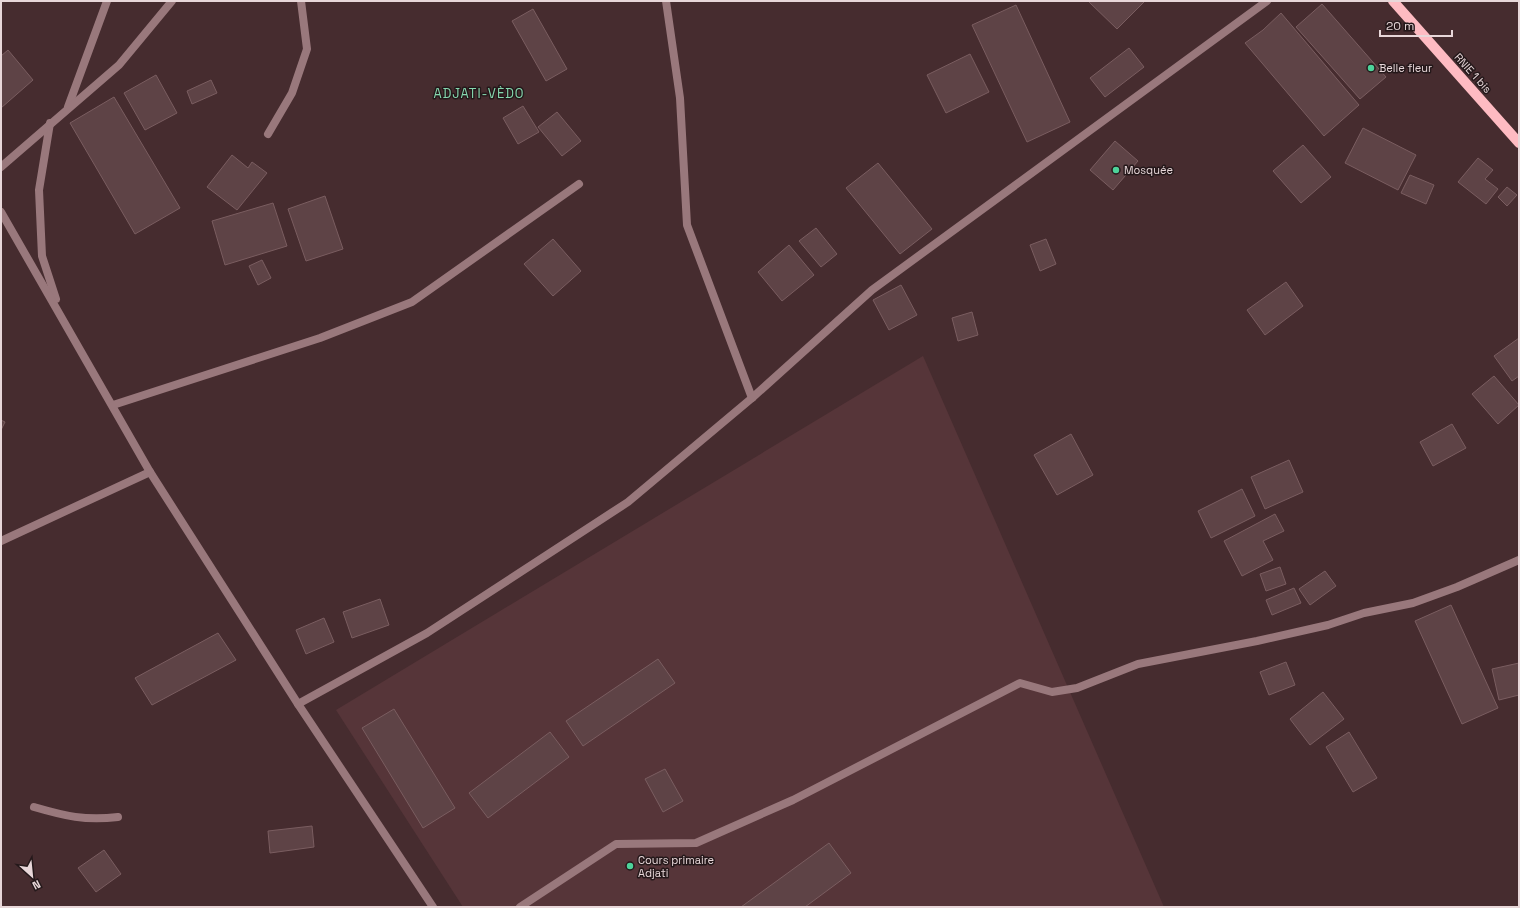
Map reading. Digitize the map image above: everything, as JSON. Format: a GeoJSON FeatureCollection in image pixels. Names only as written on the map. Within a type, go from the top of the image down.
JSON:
{"type":"FeatureCollection","features":[{"type":"Feature","properties":{"kind":"main road","name":"RNIE 1 bis"},"geometry":{"type":"LineString","coordinates":[[1393,1],[1519,143]]}},
{"type":"Feature","properties":{"kind":"street"},"geometry":{"type":"LineString","coordinates":[[68,108],[107,1]]}},
{"type":"Feature","properties":{"kind":"street"},"geometry":{"type":"LineString","coordinates":[[1,167],[50,123],[119,65],[172,1]]}},
{"type":"Feature","properties":{"kind":"street"},"geometry":{"type":"LineString","coordinates":[[268,134],[292,93],[306,49],[301,1]]}},
{"type":"Feature","properties":{"kind":"street"},"geometry":{"type":"LineString","coordinates":[[666,1],[680,98],[687,225],[752,398]]}},
{"type":"Feature","properties":{"kind":"street"},"geometry":{"type":"LineString","coordinates":[[298,704],[427,633],[628,502],[752,398],[872,290],[1267,1]]}},
{"type":"Feature","properties":{"kind":"street"},"geometry":{"type":"LineString","coordinates":[[50,123],[39,190],[42,256],[60,315]]}},
{"type":"Feature","properties":{"kind":"street"},"geometry":{"type":"LineString","coordinates":[[113,405],[320,338],[412,302],[579,184]]}},
{"type":"Feature","properties":{"kind":"street"},"geometry":{"type":"LineString","coordinates":[[1,212],[113,405],[150,472],[298,704],[433,907]]}},
{"type":"Feature","properties":{"kind":"street"},"geometry":{"type":"LineString","coordinates":[[1,541],[150,472]]}},
{"type":"Feature","properties":{"kind":"street"},"geometry":{"type":"LineString","coordinates":[[520,907],[616,844],[696,843],[793,800],[1020,683],[1052,692],[1077,688],[1138,664],[1257,641],[1328,624],[1364,613],[1413,603],[1457,587],[1519,560]]}},
{"type":"Feature","properties":{"kind":"street"},"geometry":{"type":"LineString","coordinates":[[34,807],[61,815],[95,820],[118,817]]}},
{"type":"Feature","properties":{"kind":"shaded area"},"geometry":{"type":"Polygon","coordinates":[[[923,356],[1164,907],[463,907],[336,710],[923,356]]]}},
{"type":"Feature","properties":{"kind":"building"},"geometry":{"type":"Polygon","coordinates":[[[1088,1],[1145,1],[1117,29],[1088,1]]]}},
{"type":"Feature","properties":{"kind":"building"},"geometry":{"type":"Polygon","coordinates":[[[1322,4],[1386,77],[1360,99],[1296,27],[1322,4]]]}},
{"type":"Feature","properties":{"kind":"building"},"geometry":{"type":"Polygon","coordinates":[[[1016,5],[1070,122],[1027,142],[972,25],[1016,5]]]}},
{"type":"Feature","properties":{"kind":"building"},"geometry":{"type":"Polygon","coordinates":[[[533,9],[567,69],[546,81],[512,21],[533,9]]]}},
{"type":"Feature","properties":{"kind":"building"},"geometry":{"type":"Polygon","coordinates":[[[1281,13],[1359,105],[1324,136],[1245,43],[1263,30],[1281,13]]]}},
{"type":"Feature","properties":{"kind":"building"},"geometry":{"type":"Polygon","coordinates":[[[1129,48],[1144,67],[1105,97],[1090,78],[1129,48]]]}},
{"type":"Feature","properties":{"kind":"building"},"geometry":{"type":"Polygon","coordinates":[[[8,50],[33,80],[1,108],[1,56],[8,50]]]}},
{"type":"Feature","properties":{"kind":"building"},"geometry":{"type":"Polygon","coordinates":[[[970,54],[989,92],[946,113],[927,75],[970,54]]]}},
{"type":"Feature","properties":{"kind":"building"},"geometry":{"type":"Polygon","coordinates":[[[156,75],[177,113],[145,130],[124,93],[156,75]]]}},
{"type":"Feature","properties":{"kind":"building"},"geometry":{"type":"Polygon","coordinates":[[[211,80],[217,93],[192,104],[187,91],[211,80]]]}},
{"type":"Feature","properties":{"kind":"building"},"geometry":{"type":"Polygon","coordinates":[[[114,97],[180,208],[135,234],[70,123],[114,97]]]}},
{"type":"Feature","properties":{"kind":"building"},"geometry":{"type":"Polygon","coordinates":[[[523,106],[539,132],[518,144],[503,118],[523,106]]]}},
{"type":"Feature","properties":{"kind":"building"},"geometry":{"type":"Polygon","coordinates":[[[557,112],[581,141],[562,156],[538,127],[557,112]]]}},
{"type":"Feature","properties":{"kind":"building"},"geometry":{"type":"Polygon","coordinates":[[[1363,128],[1416,155],[1398,190],[1345,163],[1363,128]]]}},
{"type":"Feature","properties":{"kind":"building"},"geometry":{"type":"Polygon","coordinates":[[[1115,141],[1138,161],[1113,190],[1090,170],[1115,141]]]}},
{"type":"Feature","properties":{"kind":"building"},"geometry":{"type":"Polygon","coordinates":[[[1303,145],[1331,177],[1301,203],[1273,171],[1303,145]]]}},
{"type":"Feature","properties":{"kind":"building"},"geometry":{"type":"Polygon","coordinates":[[[232,155],[248,168],[252,162],[267,173],[237,210],[207,187],[232,155]]]}},
{"type":"Feature","properties":{"kind":"building"},"geometry":{"type":"Polygon","coordinates":[[[1478,158],[1493,170],[1485,179],[1498,189],[1486,204],[1458,182],[1478,158]]]}},
{"type":"Feature","properties":{"kind":"building"},"geometry":{"type":"Polygon","coordinates":[[[878,163],[932,229],[900,254],[846,188],[878,163]]]}},
{"type":"Feature","properties":{"kind":"building"},"geometry":{"type":"Polygon","coordinates":[[[1410,175],[1434,185],[1426,204],[1401,193],[1410,175]]]}},
{"type":"Feature","properties":{"kind":"building"},"geometry":{"type":"Polygon","coordinates":[[[1507,187],[1517,195],[1507,206],[1498,197],[1507,187]]]}},
{"type":"Feature","properties":{"kind":"building"},"geometry":{"type":"Polygon","coordinates":[[[325,196],[343,249],[306,261],[288,209],[325,196]]]}},
{"type":"Feature","properties":{"kind":"building"},"geometry":{"type":"Polygon","coordinates":[[[273,203],[287,246],[225,265],[212,221],[273,203]]]}},
{"type":"Feature","properties":{"kind":"building"},"geometry":{"type":"Polygon","coordinates":[[[816,228],[837,254],[821,267],[799,241],[816,228]]]}},
{"type":"Feature","properties":{"kind":"building"},"geometry":{"type":"Polygon","coordinates":[[[553,239],[581,271],[553,296],[524,264],[553,239]]]}},
{"type":"Feature","properties":{"kind":"building"},"geometry":{"type":"Polygon","coordinates":[[[1046,239],[1056,264],[1040,271],[1030,245],[1046,239]]]}},
{"type":"Feature","properties":{"kind":"building"},"geometry":{"type":"Polygon","coordinates":[[[789,245],[814,275],[782,301],[758,272],[789,245]]]}},
{"type":"Feature","properties":{"kind":"building"},"geometry":{"type":"Polygon","coordinates":[[[262,260],[271,278],[258,285],[249,266],[262,260]]]}},
{"type":"Feature","properties":{"kind":"building"},"geometry":{"type":"Polygon","coordinates":[[[1286,282],[1303,306],[1265,335],[1247,310],[1286,282]]]}},
{"type":"Feature","properties":{"kind":"building"},"geometry":{"type":"Polygon","coordinates":[[[901,285],[917,315],[889,330],[873,300],[901,285]]]}},
{"type":"Feature","properties":{"kind":"building"},"geometry":{"type":"Polygon","coordinates":[[[972,312],[978,335],[958,341],[952,318],[972,312]]]}},
{"type":"Feature","properties":{"kind":"building"},"geometry":{"type":"Polygon","coordinates":[[[1519,338],[1519,376],[1512,381],[1494,356],[1519,338]]]}},
{"type":"Feature","properties":{"kind":"building"},"geometry":{"type":"Polygon","coordinates":[[[1494,376],[1519,405],[1498,424],[1472,394],[1494,376]]]}},
{"type":"Feature","properties":{"kind":"building"},"geometry":{"type":"Polygon","coordinates":[[[1,420],[5,422],[1,430],[1,420]]]}},
{"type":"Feature","properties":{"kind":"building"},"geometry":{"type":"Polygon","coordinates":[[[1452,424],[1466,448],[1433,466],[1420,442],[1452,424]]]}},
{"type":"Feature","properties":{"kind":"building"},"geometry":{"type":"Polygon","coordinates":[[[1071,434],[1093,475],[1057,495],[1034,455],[1071,434]]]}},
{"type":"Feature","properties":{"kind":"building"},"geometry":{"type":"Polygon","coordinates":[[[1289,460],[1303,492],[1265,509],[1251,477],[1289,460]]]}},
{"type":"Feature","properties":{"kind":"building"},"geometry":{"type":"Polygon","coordinates":[[[1242,489],[1255,516],[1211,538],[1198,511],[1242,489]]]}},
{"type":"Feature","properties":{"kind":"building"},"geometry":{"type":"Polygon","coordinates":[[[1275,514],[1284,531],[1263,541],[1273,560],[1242,576],[1224,541],[1275,514]]]}},
{"type":"Feature","properties":{"kind":"building"},"geometry":{"type":"Polygon","coordinates":[[[1280,567],[1286,584],[1266,591],[1260,574],[1280,567]]]}},
{"type":"Feature","properties":{"kind":"building"},"geometry":{"type":"Polygon","coordinates":[[[1325,571],[1336,586],[1310,605],[1299,589],[1325,571]]]}},
{"type":"Feature","properties":{"kind":"building"},"geometry":{"type":"Polygon","coordinates":[[[1294,588],[1301,603],[1272,615],[1266,600],[1294,588]]]}},
{"type":"Feature","properties":{"kind":"building"},"geometry":{"type":"Polygon","coordinates":[[[380,599],[389,625],[352,638],[343,612],[380,599]]]}},
{"type":"Feature","properties":{"kind":"building"},"geometry":{"type":"Polygon","coordinates":[[[1451,605],[1498,708],[1462,724],[1415,621],[1451,605]]]}},
{"type":"Feature","properties":{"kind":"building"},"geometry":{"type":"Polygon","coordinates":[[[324,618],[334,642],[306,654],[296,630],[324,618]]]}},
{"type":"Feature","properties":{"kind":"building"},"geometry":{"type":"Polygon","coordinates":[[[218,633],[236,660],[152,705],[135,678],[218,633]]]}},
{"type":"Feature","properties":{"kind":"building"},"geometry":{"type":"Polygon","coordinates":[[[658,659],[675,683],[583,746],[566,721],[658,659]]]}},
{"type":"Feature","properties":{"kind":"building"},"geometry":{"type":"Polygon","coordinates":[[[1286,662],[1295,685],[1269,695],[1260,672],[1286,662]]]}},
{"type":"Feature","properties":{"kind":"building"},"geometry":{"type":"Polygon","coordinates":[[[1519,663],[1519,695],[1499,700],[1492,669],[1519,663]]]}},
{"type":"Feature","properties":{"kind":"building"},"geometry":{"type":"Polygon","coordinates":[[[1323,692],[1344,719],[1310,745],[1290,719],[1323,692]]]}},
{"type":"Feature","properties":{"kind":"building"},"geometry":{"type":"Polygon","coordinates":[[[394,709],[455,808],[423,828],[362,728],[394,709]]]}},
{"type":"Feature","properties":{"kind":"building"},"geometry":{"type":"Polygon","coordinates":[[[550,732],[569,757],[488,818],[469,793],[550,732]]]}},
{"type":"Feature","properties":{"kind":"building"},"geometry":{"type":"Polygon","coordinates":[[[1349,732],[1377,778],[1353,792],[1326,747],[1349,732]]]}},
{"type":"Feature","properties":{"kind":"building"},"geometry":{"type":"Polygon","coordinates":[[[665,769],[683,801],[663,812],[645,779],[665,769]]]}},
{"type":"Feature","properties":{"kind":"building"},"geometry":{"type":"Polygon","coordinates":[[[312,826],[314,847],[270,853],[268,831],[312,826]]]}},
{"type":"Feature","properties":{"kind":"building"},"geometry":{"type":"Polygon","coordinates":[[[829,843],[851,873],[805,907],[741,907],[829,843]]]}},
{"type":"Feature","properties":{"kind":"building"},"geometry":{"type":"Polygon","coordinates":[[[104,850],[121,874],[96,892],[78,868],[104,850]]]}},
{"type":"Feature","properties":{"kind":"place","name":"Belle fleur"},"geometry":{"type":"Point","coordinates":[1371,68]}},
{"type":"Feature","properties":{"kind":"place","name":"Mosquée"},"geometry":{"type":"Point","coordinates":[1116,170]}},
{"type":"Feature","properties":{"kind":"place","name":"Cours primaire Adjati"},"geometry":{"type":"Point","coordinates":[630,866]}},
{"type":"Feature","properties":{"kind":"district","name":"ADJATI-VÈDO"},"geometry":{"type":"Point","coordinates":[479,93]}}]}
